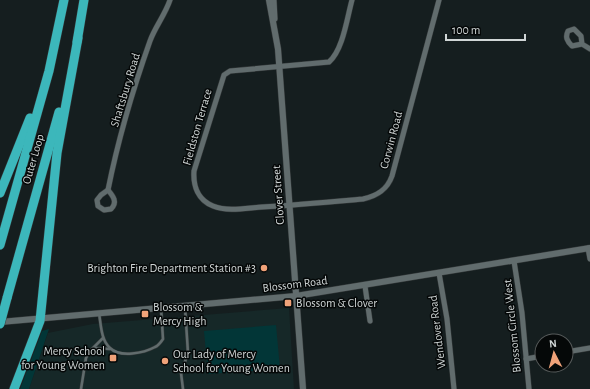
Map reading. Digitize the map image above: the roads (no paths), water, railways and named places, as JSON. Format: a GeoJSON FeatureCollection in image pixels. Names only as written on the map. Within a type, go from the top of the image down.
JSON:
{"type":"FeatureCollection","features":[{"type":"Feature","properties":{"kind":"highway"},"geometry":{"type":"LineString","coordinates":[[0,245],[49,71],[64,0]]}},
{"type":"Feature","properties":{"kind":"highway","name":"Outer Loop"},"geometry":{"type":"LineString","coordinates":[[0,323],[78,38],[84,0]]}},
{"type":"Feature","properties":{"kind":"highway"},"geometry":{"type":"LineString","coordinates":[[14,389],[40,318],[58,148],[78,38]]}},
{"type":"Feature","properties":{"kind":"highway"},"geometry":{"type":"LineString","coordinates":[[0,193],[49,71]]}},
{"type":"Feature","properties":{"kind":"street","name":"Shaftsbury Road"},"geometry":{"type":"LineString","coordinates":[[108,190],[116,153],[150,40],[166,12],[170,0]]}},
{"type":"Feature","properties":{"kind":"street","name":"Clover Street"},"geometry":{"type":"LineString","coordinates":[[269,0],[275,23],[280,67],[303,389]]}},
{"type":"Feature","properties":{"kind":"street"},"geometry":{"type":"LineString","coordinates":[[274,0],[275,23]]}},
{"type":"Feature","properties":{"kind":"street","name":"Fieldston Terrace"},"geometry":{"type":"LineString","coordinates":[[289,205],[229,209],[213,206],[204,201],[198,194],[194,177],[195,168],[224,75],[230,71],[325,63],[333,58],[341,41],[352,0]]}},
{"type":"Feature","properties":{"kind":"street","name":"Corwin Road"},"geometry":{"type":"LineString","coordinates":[[289,205],[368,198],[381,192],[386,186],[392,176],[439,0]]}},
{"type":"Feature","properties":{"kind":"street"},"geometry":{"type":"LineString","coordinates":[[582,44],[590,49]]}},
{"type":"Feature","properties":{"kind":"street"},"geometry":{"type":"LineString","coordinates":[[589,248],[590,259]]}},
{"type":"Feature","properties":{"kind":"street","name":"Blossom Road"},"geometry":{"type":"LineString","coordinates":[[0,323],[40,318],[296,296],[439,274],[589,248]]}},
{"type":"Feature","properties":{"kind":"street","name":"Blossom Circle West"},"geometry":{"type":"LineString","coordinates":[[514,261],[529,389]]}},
{"type":"Feature","properties":{"kind":"street","name":"Wendover Road"},"geometry":{"type":"LineString","coordinates":[[439,274],[447,319],[454,389]]}},
{"type":"Feature","properties":{"kind":"street"},"geometry":{"type":"LineString","coordinates":[[365,286],[370,321]]}},
{"type":"Feature","properties":{"kind":"street"},"geometry":{"type":"LineString","coordinates":[[574,351],[590,348]]}},
{"type":"Feature","properties":{"kind":"street"},"geometry":{"type":"LineString","coordinates":[[526,359],[534,358]]}},
{"type":"Feature","properties":{"kind":"lane"},"geometry":{"type":"LineString","coordinates":[[183,389],[181,373],[188,353],[185,306]]}},
{"type":"Feature","properties":{"kind":"lane"},"geometry":{"type":"LineString","coordinates":[[99,313],[103,338],[111,349],[116,352],[130,353],[141,352],[156,347],[163,339],[161,308]]}},
{"type":"Feature","properties":{"kind":"lane"},"geometry":{"type":"LineString","coordinates":[[81,389],[86,358],[103,338]]}},
{"type":"Feature","properties":{"kind":"lane"},"geometry":{"type":"LineString","coordinates":[[94,348],[111,349]]}},
{"type":"Feature","properties":{"kind":"place","name":"Brighton Fire Department Station #3"},"geometry":{"type":"Point","coordinates":[264,268]}},
{"type":"Feature","properties":{"kind":"place","name":"Blossom & Clover"},"geometry":{"type":"Point","coordinates":[288,303]}},
{"type":"Feature","properties":{"kind":"place","name":"Blossom & Mercy High"},"geometry":{"type":"Point","coordinates":[145,314]}},
{"type":"Feature","properties":{"kind":"place","name":"Mercy School for Young Women"},"geometry":{"type":"Point","coordinates":[113,358]}},
{"type":"Feature","properties":{"kind":"place","name":"Our Lady of Mercy School for Young Women"},"geometry":{"type":"Point","coordinates":[165,361]}}]}
